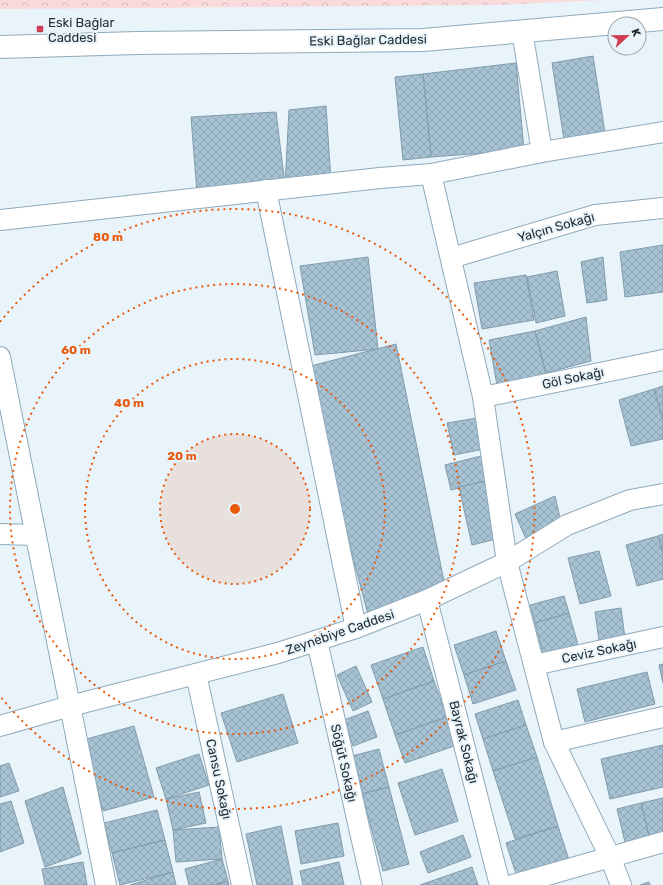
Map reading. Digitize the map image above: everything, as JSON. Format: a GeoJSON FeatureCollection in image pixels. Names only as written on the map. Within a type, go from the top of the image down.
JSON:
{"type":"FeatureCollection","features":[{"type":"Feature","properties":{"kind":"main road","name":"Eski Bağlar Caddesi"},"geometry":{"type":"LineString","coordinates":[[0,47],[137,43],[423,40],[663,19]]}},
{"type":"Feature","properties":{"kind":"street"},"geometry":{"type":"LineString","coordinates":[[522,32],[542,152]]}},
{"type":"Feature","properties":{"kind":"street"},"geometry":{"type":"LineString","coordinates":[[0,220],[266,190],[431,174],[542,152],[663,132]]}},
{"type":"Feature","properties":{"kind":"street"},"geometry":{"type":"LineString","coordinates":[[431,174],[483,397],[507,562],[554,742],[610,857],[621,885]]}},
{"type":"Feature","properties":{"kind":"street"},"geometry":{"type":"LineString","coordinates":[[266,190],[356,628]]}},
{"type":"Feature","properties":{"kind":"street","name":"Yalçın Sokağı"},"geometry":{"type":"LineString","coordinates":[[451,258],[595,215],[663,208]]}},
{"type":"Feature","properties":{"kind":"street"},"geometry":{"type":"LineString","coordinates":[[0,357],[106,885]]}},
{"type":"Feature","properties":{"kind":"street","name":"Göl Sokağı"},"geometry":{"type":"LineString","coordinates":[[483,397],[663,360]]}},
{"type":"Feature","properties":{"kind":"street","name":"Zeynebiye Caddesi"},"geometry":{"type":"LineString","coordinates":[[0,726],[70,706],[278,653],[356,628],[427,600],[507,562],[568,525],[630,500],[663,494]]}},
{"type":"Feature","properties":{"kind":"street"},"geometry":{"type":"LineString","coordinates":[[0,534],[36,535]]}},
{"type":"Feature","properties":{"kind":"street","name":"Bayrak Sokağı"},"geometry":{"type":"LineString","coordinates":[[427,600],[500,885]]}},
{"type":"Feature","properties":{"kind":"street","name":"Ceviz Sokağı"},"geometry":{"type":"LineString","coordinates":[[534,665],[663,637]]}},
{"type":"Feature","properties":{"kind":"street","name":"Söğüt Sokağı"},"geometry":{"type":"LineString","coordinates":[[317,640],[372,885]]}},
{"type":"Feature","properties":{"kind":"street","name":"Cansu Sokağı"},"geometry":{"type":"LineString","coordinates":[[196,674],[242,885]]}},
{"type":"Feature","properties":{"kind":"street"},"geometry":{"type":"LineString","coordinates":[[554,742],[663,717]]}},
{"type":"Feature","properties":{"kind":"street"},"geometry":{"type":"LineString","coordinates":[[512,885],[663,842]]}},
{"type":"Feature","properties":{"kind":"green space"},"geometry":{"type":"Polygon","coordinates":[[[0,0],[604,0],[497,5],[0,9],[0,0]]]}},
{"type":"Feature","properties":{"kind":"building"},"geometry":{"type":"Polygon","coordinates":[[[593,56],[606,139],[565,146],[552,63],[593,56]]]}},
{"type":"Feature","properties":{"kind":"building"},"geometry":{"type":"Polygon","coordinates":[[[516,63],[524,150],[431,157],[423,74],[516,63]]]}},
{"type":"Feature","properties":{"kind":"building"},"geometry":{"type":"Polygon","coordinates":[[[423,74],[431,157],[403,160],[395,77],[423,74]]]}},
{"type":"Feature","properties":{"kind":"building"},"geometry":{"type":"Polygon","coordinates":[[[326,106],[331,181],[285,185],[289,110],[326,106]]]}},
{"type":"Feature","properties":{"kind":"building"},"geometry":{"type":"Polygon","coordinates":[[[276,112],[285,185],[197,193],[191,117],[276,112]]]}},
{"type":"Feature","properties":{"kind":"building"},"geometry":{"type":"Polygon","coordinates":[[[663,245],[663,292],[625,297],[620,252],[663,245]]]}},
{"type":"Feature","properties":{"kind":"building"},"geometry":{"type":"Polygon","coordinates":[[[368,257],[378,349],[315,355],[300,266],[368,257]]]}},
{"type":"Feature","properties":{"kind":"building"},"geometry":{"type":"Polygon","coordinates":[[[603,257],[607,300],[587,303],[581,262],[603,257]]]}},
{"type":"Feature","properties":{"kind":"building"},"geometry":{"type":"Polygon","coordinates":[[[557,271],[565,316],[536,323],[527,277],[557,271]]]}},
{"type":"Feature","properties":{"kind":"building"},"geometry":{"type":"Polygon","coordinates":[[[526,275],[534,320],[482,329],[474,283],[526,275]]]}},
{"type":"Feature","properties":{"kind":"building"},"geometry":{"type":"Polygon","coordinates":[[[586,317],[591,361],[546,373],[535,331],[586,317]]]}},
{"type":"Feature","properties":{"kind":"building"},"geometry":{"type":"Polygon","coordinates":[[[535,331],[548,382],[498,391],[489,340],[535,331]]]}},
{"type":"Feature","properties":{"kind":"building"},"geometry":{"type":"Polygon","coordinates":[[[396,344],[446,591],[370,622],[303,368],[396,344]]]}},
{"type":"Feature","properties":{"kind":"building"},"geometry":{"type":"Polygon","coordinates":[[[663,386],[663,421],[654,389],[663,386]]]}},
{"type":"Feature","properties":{"kind":"building"},"geometry":{"type":"Polygon","coordinates":[[[654,389],[663,421],[663,439],[631,446],[619,400],[654,389]]]}},
{"type":"Feature","properties":{"kind":"building"},"geometry":{"type":"Polygon","coordinates":[[[477,418],[484,449],[454,455],[447,423],[477,418]]]}},
{"type":"Feature","properties":{"kind":"building"},"geometry":{"type":"Polygon","coordinates":[[[481,456],[486,481],[451,490],[445,465],[481,456]]]}},
{"type":"Feature","properties":{"kind":"building"},"geometry":{"type":"Polygon","coordinates":[[[486,481],[500,538],[472,545],[459,487],[486,481]]]}},
{"type":"Feature","properties":{"kind":"building"},"geometry":{"type":"Polygon","coordinates":[[[555,496],[560,518],[530,548],[515,514],[555,496]]]}},
{"type":"Feature","properties":{"kind":"building"},"geometry":{"type":"Polygon","coordinates":[[[663,534],[663,554],[658,536],[663,534]]]}},
{"type":"Feature","properties":{"kind":"building"},"geometry":{"type":"Polygon","coordinates":[[[658,536],[663,554],[663,579],[637,586],[626,545],[658,536]]]}},
{"type":"Feature","properties":{"kind":"building"},"geometry":{"type":"Polygon","coordinates":[[[599,551],[611,596],[580,604],[568,558],[599,551]]]}},
{"type":"Feature","properties":{"kind":"building"},"geometry":{"type":"Polygon","coordinates":[[[564,596],[569,613],[535,623],[530,605],[564,596]]]}},
{"type":"Feature","properties":{"kind":"building"},"geometry":{"type":"Polygon","coordinates":[[[621,608],[625,638],[599,641],[595,612],[621,608]]]}},
{"type":"Feature","properties":{"kind":"building"},"geometry":{"type":"Polygon","coordinates":[[[569,613],[578,645],[543,654],[535,623],[569,613]]]}},
{"type":"Feature","properties":{"kind":"building"},"geometry":{"type":"Polygon","coordinates":[[[496,631],[506,661],[464,675],[454,645],[496,631]]]}},
{"type":"Feature","properties":{"kind":"building"},"geometry":{"type":"Polygon","coordinates":[[[423,647],[434,681],[383,699],[371,665],[423,647]]]}},
{"type":"Feature","properties":{"kind":"building"},"geometry":{"type":"Polygon","coordinates":[[[506,661],[516,690],[473,704],[464,675],[506,661]]]}},
{"type":"Feature","properties":{"kind":"building"},"geometry":{"type":"Polygon","coordinates":[[[663,664],[663,683],[659,665],[663,664]]]}},
{"type":"Feature","properties":{"kind":"building"},"geometry":{"type":"Polygon","coordinates":[[[356,666],[372,702],[353,711],[337,675],[356,666]]]}},
{"type":"Feature","properties":{"kind":"building"},"geometry":{"type":"Polygon","coordinates":[[[647,672],[655,704],[585,722],[577,689],[647,672]]]}},
{"type":"Feature","properties":{"kind":"building"},"geometry":{"type":"Polygon","coordinates":[[[434,681],[447,717],[395,735],[383,699],[434,681]]]}},
{"type":"Feature","properties":{"kind":"building"},"geometry":{"type":"Polygon","coordinates":[[[283,694],[298,743],[237,762],[221,713],[283,694]]]}},
{"type":"Feature","properties":{"kind":"building"},"geometry":{"type":"Polygon","coordinates":[[[518,700],[526,725],[483,739],[475,714],[518,700]]]}},
{"type":"Feature","properties":{"kind":"building"},"geometry":{"type":"Polygon","coordinates":[[[368,711],[377,737],[353,746],[344,720],[368,711]]]}},
{"type":"Feature","properties":{"kind":"building"},"geometry":{"type":"Polygon","coordinates":[[[447,717],[457,745],[405,763],[395,735],[447,717]]]}},
{"type":"Feature","properties":{"kind":"building"},"geometry":{"type":"Polygon","coordinates":[[[526,725],[537,757],[493,771],[483,739],[526,725]]]}},
{"type":"Feature","properties":{"kind":"building"},"geometry":{"type":"Polygon","coordinates":[[[134,726],[154,797],[103,811],[83,740],[134,726]]]}},
{"type":"Feature","properties":{"kind":"building"},"geometry":{"type":"Polygon","coordinates":[[[663,745],[663,787],[610,799],[601,759],[663,745]]]}},
{"type":"Feature","properties":{"kind":"building"},"geometry":{"type":"Polygon","coordinates":[[[379,749],[389,787],[362,794],[352,756],[379,749]]]}},
{"type":"Feature","properties":{"kind":"building"},"geometry":{"type":"Polygon","coordinates":[[[199,754],[209,785],[166,799],[156,768],[199,754]]]}},
{"type":"Feature","properties":{"kind":"building"},"geometry":{"type":"Polygon","coordinates":[[[537,757],[558,826],[515,839],[493,771],[537,757]]]}},
{"type":"Feature","properties":{"kind":"building"},"geometry":{"type":"Polygon","coordinates":[[[9,763],[19,791],[0,797],[0,766],[9,763]]]}},
{"type":"Feature","properties":{"kind":"building"},"geometry":{"type":"Polygon","coordinates":[[[442,769],[458,821],[415,835],[398,783],[442,769]]]}},
{"type":"Feature","properties":{"kind":"building"},"geometry":{"type":"Polygon","coordinates":[[[63,787],[81,854],[45,867],[25,801],[63,787]]]}},
{"type":"Feature","properties":{"kind":"building"},"geometry":{"type":"Polygon","coordinates":[[[389,787],[409,864],[383,871],[362,794],[389,787]]]}},
{"type":"Feature","properties":{"kind":"building"},"geometry":{"type":"Polygon","coordinates":[[[199,792],[206,823],[173,830],[166,799],[199,792]]]}},
{"type":"Feature","properties":{"kind":"building"},"geometry":{"type":"Polygon","coordinates":[[[663,798],[663,832],[649,836],[641,803],[663,798]]]}},
{"type":"Feature","properties":{"kind":"building"},"geometry":{"type":"Polygon","coordinates":[[[11,801],[24,843],[0,852],[0,804],[11,801]]]}},
{"type":"Feature","properties":{"kind":"building"},"geometry":{"type":"Polygon","coordinates":[[[641,803],[649,836],[625,842],[617,809],[641,803]]]}},
{"type":"Feature","properties":{"kind":"building"},"geometry":{"type":"Polygon","coordinates":[[[157,810],[165,840],[112,853],[104,823],[157,810]]]}},
{"type":"Feature","properties":{"kind":"building"},"geometry":{"type":"Polygon","coordinates":[[[338,823],[344,856],[301,864],[295,831],[338,823]]]}},
{"type":"Feature","properties":{"kind":"building"},"geometry":{"type":"Polygon","coordinates":[[[281,826],[293,885],[257,885],[246,834],[281,826]]]}},
{"type":"Feature","properties":{"kind":"building"},"geometry":{"type":"Polygon","coordinates":[[[558,826],[569,860],[517,877],[506,843],[558,826]]]}},
{"type":"Feature","properties":{"kind":"building"},"geometry":{"type":"Polygon","coordinates":[[[219,827],[222,859],[176,862],[173,830],[219,827]]]}},
{"type":"Feature","properties":{"kind":"building"},"geometry":{"type":"Polygon","coordinates":[[[463,835],[471,857],[428,873],[420,852],[463,835]]]}},
{"type":"Feature","properties":{"kind":"building"},"geometry":{"type":"Polygon","coordinates":[[[165,840],[173,872],[120,885],[112,853],[165,840]]]}},
{"type":"Feature","properties":{"kind":"building"},"geometry":{"type":"Polygon","coordinates":[[[222,859],[228,881],[213,885],[189,885],[185,869],[222,859]]]}},
{"type":"Feature","properties":{"kind":"building"},"geometry":{"type":"Polygon","coordinates":[[[83,862],[87,885],[45,885],[42,869],[83,862]]]}},
{"type":"Feature","properties":{"kind":"building"},"geometry":{"type":"Polygon","coordinates":[[[339,862],[344,885],[303,885],[300,871],[339,862]]]}},
{"type":"Feature","properties":{"kind":"building"},"geometry":{"type":"Polygon","coordinates":[[[472,867],[478,885],[420,885],[472,867]]]}},
{"type":"Feature","properties":{"kind":"building"},"geometry":{"type":"Polygon","coordinates":[[[173,872],[176,885],[130,885],[173,872]]]}},
{"type":"Feature","properties":{"kind":"building"},"geometry":{"type":"Polygon","coordinates":[[[228,881],[229,885],[216,885],[228,881]]]}},
{"type":"Feature","properties":{"kind":"building"},"geometry":{"type":"Polygon","coordinates":[[[649,882],[650,885],[640,885],[649,882]]]}},
{"type":"Feature","properties":{"kind":"place","name":"Eski Bağlar Caddesi"},"geometry":{"type":"Point","coordinates":[40,29]}}]}
